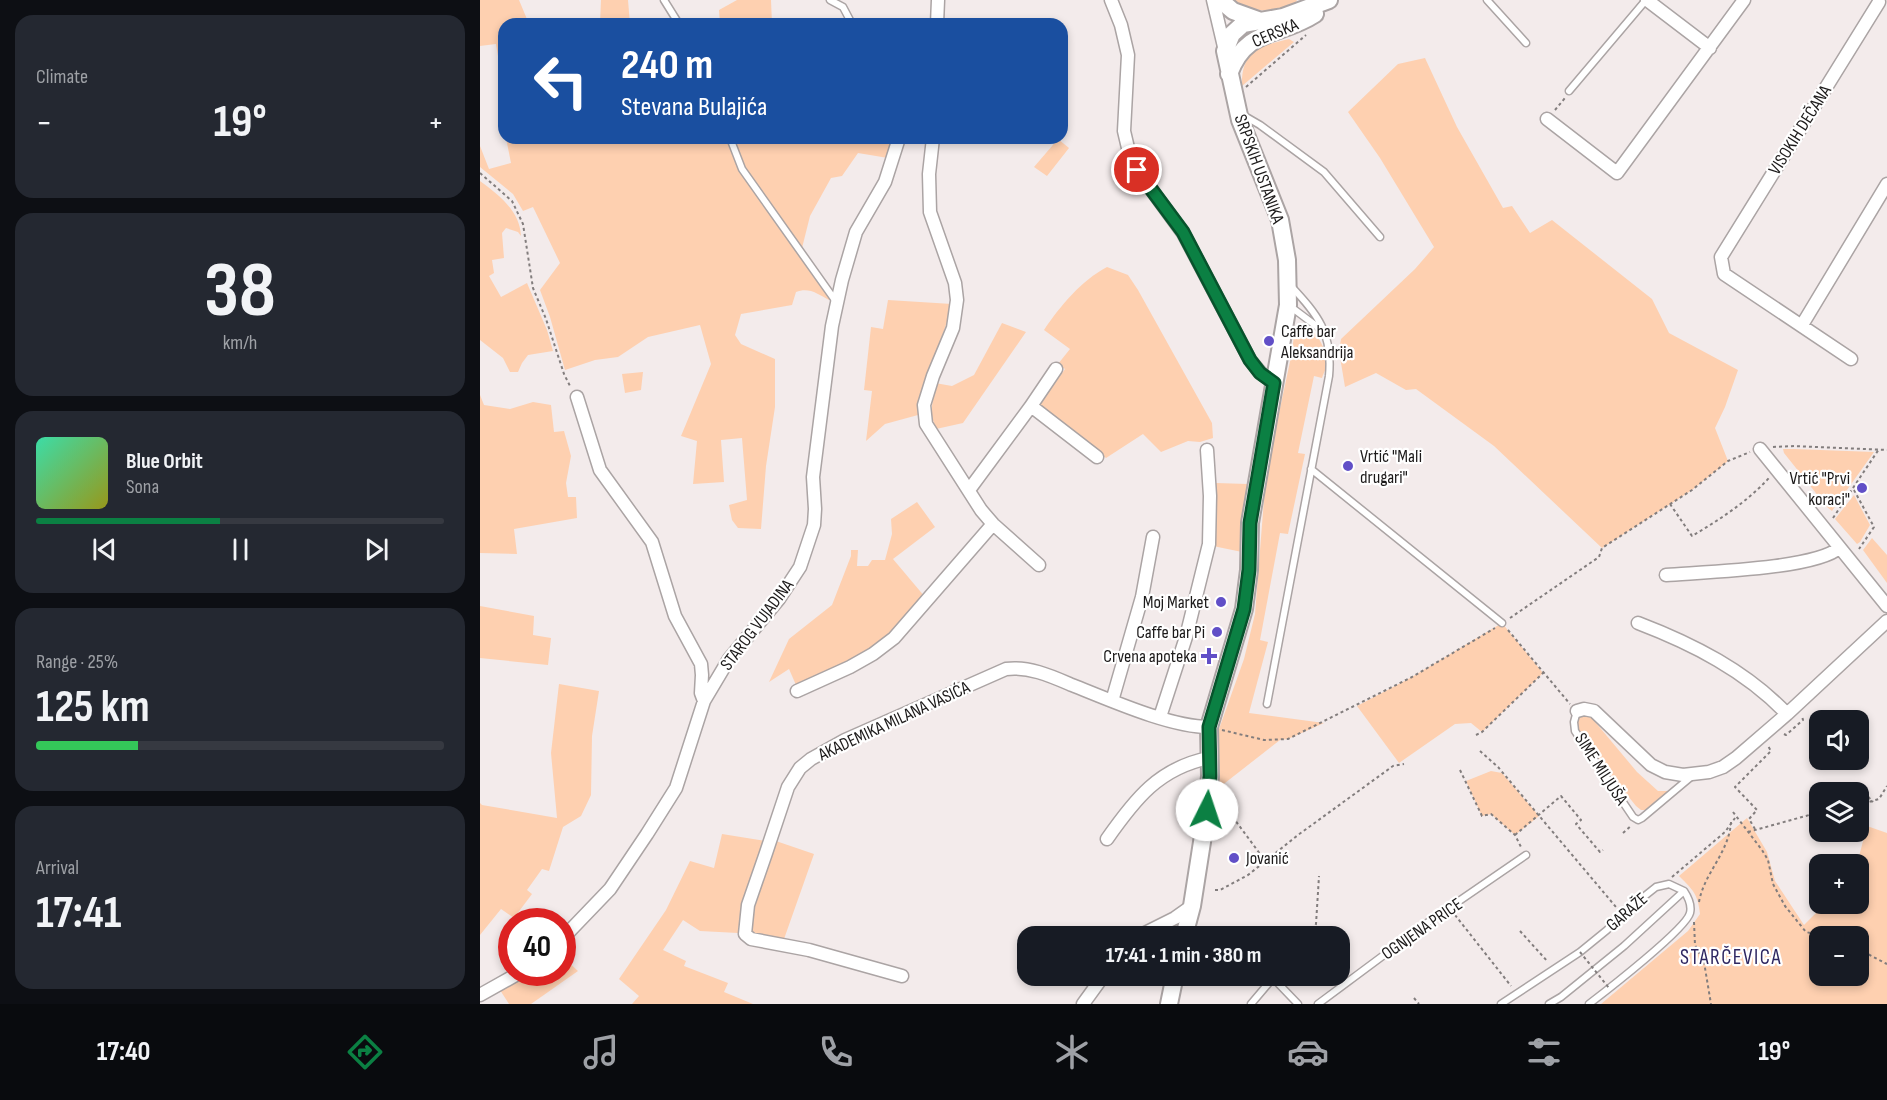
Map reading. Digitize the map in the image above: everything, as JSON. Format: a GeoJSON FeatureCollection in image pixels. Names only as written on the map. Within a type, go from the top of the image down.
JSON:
{"type":"FeatureCollection","features":[{"type":"Feature","properties":{"kind":"street"},"geometry":{"type":"LineString","coordinates":[[937,18],[938,0]]}},
{"type":"Feature","properties":{"kind":"street"},"geometry":{"type":"LineString","coordinates":[[1112,0],[1128,55],[1124,130],[1137,170],[1183,232],[1250,360],[1260,373],[1274,383]]}},
{"type":"Feature","properties":{"kind":"street","name":"SRPSKIH USTANIKA"},"geometry":{"type":"LineString","coordinates":[[1187,926],[1192,906],[1207,810],[1209,727],[1244,609],[1249,570],[1250,523],[1288,305],[1287,260],[1280,220],[1238,113],[1213,0]]}},
{"type":"Feature","properties":{"kind":"street"},"geometry":{"type":"LineString","coordinates":[[1220,0],[1233,11],[1258,20]]}},
{"type":"Feature","properties":{"kind":"street","name":"CERSKA"},"geometry":{"type":"LineString","coordinates":[[1225,51],[1232,34],[1238,28],[1258,20],[1282,17],[1330,0]]}},
{"type":"Feature","properties":{"kind":"street","name":"CERSKA"},"geometry":{"type":"LineString","coordinates":[[1229,74],[1237,57],[1252,40],[1300,23],[1320,11],[1330,0]]}},
{"type":"Feature","properties":{"kind":"street"},"geometry":{"type":"LineString","coordinates":[[1646,0],[1710,48]]}},
{"type":"Feature","properties":{"kind":"street"},"geometry":{"type":"LineString","coordinates":[[1547,119],[1617,173],[1744,0]]}},
{"type":"Feature","properties":{"kind":"street","name":"VISOKIH DEČANA"},"geometry":{"type":"LineString","coordinates":[[1802,325],[1724,274],[1721,257],[1880,3]]}},
{"type":"Feature","properties":{"kind":"street","name":"STAROG VUJADINA"},"geometry":{"type":"LineString","coordinates":[[576,924],[610,889],[676,788],[704,702],[729,659],[793,580],[805,552],[814,525],[816,509],[813,477],[832,326],[837,303],[856,232],[885,182],[897,144]]}},
{"type":"Feature","properties":{"kind":"street"},"geometry":{"type":"LineString","coordinates":[[932,144],[929,207],[955,283],[957,300],[953,328],[928,391],[924,414],[926,423],[981,510],[993,524],[1039,565]]}},
{"type":"Feature","properties":{"kind":"street"},"geometry":{"type":"LineString","coordinates":[[1851,359],[1802,325],[1887,184]]}},
{"type":"Feature","properties":{"kind":"street"},"geometry":{"type":"LineString","coordinates":[[969,490],[1056,369]]}},
{"type":"Feature","properties":{"kind":"street"},"geometry":{"type":"LineString","coordinates":[[577,398],[600,470],[652,542],[675,616],[701,664],[701,693],[704,702]]}},
{"type":"Feature","properties":{"kind":"street"},"geometry":{"type":"LineString","coordinates":[[1031,406],[1097,457]]}},
{"type":"Feature","properties":{"kind":"street"},"geometry":{"type":"LineString","coordinates":[[1760,449],[1887,606]]}},
{"type":"Feature","properties":{"kind":"street"},"geometry":{"type":"LineString","coordinates":[[1160,717],[1186,638],[1209,543],[1210,496],[1207,450]]}},
{"type":"Feature","properties":{"kind":"street"},"geometry":{"type":"LineString","coordinates":[[797,691],[850,667],[873,654],[894,638],[993,524]]}},
{"type":"Feature","properties":{"kind":"street"},"geometry":{"type":"LineString","coordinates":[[1113,701],[1142,597],[1154,537]]}},
{"type":"Feature","properties":{"kind":"street"},"geometry":{"type":"LineString","coordinates":[[1666,575],[1801,563],[1828,556],[1839,548]]}},
{"type":"Feature","properties":{"kind":"street","name":"SIME MILJUŠA"},"geometry":{"type":"LineString","coordinates":[[1577,711],[1584,709],[1594,711],[1651,765],[1674,775],[1709,772],[1723,767],[1787,714],[1887,621]]}},
{"type":"Feature","properties":{"kind":"street"},"geometry":{"type":"LineString","coordinates":[[1638,623],[1706,653],[1747,678],[1787,714]]}},
{"type":"Feature","properties":{"kind":"street","name":"AKADEMIKA MILANA VASIĆA"},"geometry":{"type":"LineString","coordinates":[[902,976],[809,950],[751,939],[745,934],[748,905],[782,802],[794,776],[811,759],[845,740],[1006,669],[1022,668],[1042,673],[1160,717],[1192,727],[1209,727]]}},
{"type":"Feature","properties":{"kind":"street"},"geometry":{"type":"LineString","coordinates":[[1107,838],[1132,803],[1154,784],[1182,765],[1209,758]]}},
{"type":"Feature","properties":{"kind":"street"},"geometry":{"type":"LineString","coordinates":[[1159,926],[1192,906]]}},
{"type":"Feature","properties":{"kind":"street"},"geometry":{"type":"LineString","coordinates":[[480,995],[498,985]]}},
{"type":"Feature","properties":{"kind":"street"},"geometry":{"type":"LineString","coordinates":[[1083,1004],[1096,986]]}},
{"type":"Feature","properties":{"kind":"street"},"geometry":{"type":"LineString","coordinates":[[1169,1004],[1173,986]]}},
{"type":"Feature","properties":{"kind":"lane"},"geometry":{"type":"LineString","coordinates":[[664,0],[675,18]]}},
{"type":"Feature","properties":{"kind":"lane"},"geometry":{"type":"LineString","coordinates":[[830,0],[843,7],[849,18]]}},
{"type":"Feature","properties":{"kind":"lane"},"geometry":{"type":"LineString","coordinates":[[1487,0],[1526,43]]}},
{"type":"Feature","properties":{"kind":"lane"},"geometry":{"type":"LineString","coordinates":[[1569,91],[1646,0]]}},
{"type":"Feature","properties":{"kind":"lane"},"geometry":{"type":"LineString","coordinates":[[1238,113],[1260,124],[1324,172],[1380,237]]}},
{"type":"Feature","properties":{"kind":"lane"},"geometry":{"type":"LineString","coordinates":[[732,144],[742,169],[837,303]]}},
{"type":"Feature","properties":{"kind":"lane"},"geometry":{"type":"LineString","coordinates":[[1267,704],[1329,376],[1330,359],[1326,333],[1310,305],[1288,283]]}},
{"type":"Feature","properties":{"kind":"lane"},"geometry":{"type":"LineString","coordinates":[[1288,305],[1326,333]]}},
{"type":"Feature","properties":{"kind":"lane"},"geometry":{"type":"LineString","coordinates":[[1311,469],[1502,623]]}},
{"type":"Feature","properties":{"kind":"lane","name":"SIME MILJUŠA"},"geometry":{"type":"LineString","coordinates":[[1577,711],[1574,722],[1575,732],[1633,817],[1638,820],[1694,774]]}},
{"type":"Feature","properties":{"kind":"lane","name":"OGNJENA PRICE"},"geometry":{"type":"LineString","coordinates":[[1318,1004],[1419,929],[1526,855]]}},
{"type":"Feature","properties":{"kind":"lane","name":"GARAŽE"},"geometry":{"type":"LineString","coordinates":[[1501,1004],[1580,952],[1656,887],[1669,884],[1684,891]]}},
{"type":"Feature","properties":{"kind":"lane"},"geometry":{"type":"LineString","coordinates":[[1549,1004],[1561,997],[1624,946],[1684,891],[1691,907],[1690,915],[1674,933],[1588,1004]]}},
{"type":"Feature","properties":{"kind":"lane"},"geometry":{"type":"LineString","coordinates":[[1251,1004],[1273,978],[1298,1004]]}},
{"type":"Feature","properties":{"kind":"path"},"geometry":{"type":"LineString","coordinates":[[1241,91],[1308,33]]}},
{"type":"Feature","properties":{"kind":"path"},"geometry":{"type":"LineString","coordinates":[[1547,119],[1569,91]]}},
{"type":"Feature","properties":{"kind":"path"},"geometry":{"type":"LineString","coordinates":[[480,173],[512,201],[518,212],[523,224],[533,288],[564,374],[577,398]]}},
{"type":"Feature","properties":{"kind":"path"},"geometry":{"type":"LineString","coordinates":[[1209,727],[1264,740],[1288,739],[1412,677],[1502,623],[1599,556],[1602,548],[1692,490],[1728,461],[1748,452],[1778,446],[1887,450]]}},
{"type":"Feature","properties":{"kind":"path"},"geometry":{"type":"LineString","coordinates":[[1833,518],[1854,490],[1879,449]]}},
{"type":"Feature","properties":{"kind":"path"},"geometry":{"type":"LineString","coordinates":[[1670,504],[1692,536],[1759,489],[1770,476]]}},
{"type":"Feature","properties":{"kind":"path"},"geometry":{"type":"LineString","coordinates":[[1854,490],[1874,527],[1859,549]]}},
{"type":"Feature","properties":{"kind":"path"},"geometry":{"type":"LineString","coordinates":[[1502,623],[1577,711]]}},
{"type":"Feature","properties":{"kind":"path"},"geometry":{"type":"LineString","coordinates":[[1476,735],[1482,732],[1543,673]]}},
{"type":"Feature","properties":{"kind":"path"},"geometry":{"type":"LineString","coordinates":[[1780,734],[1786,735],[1803,720],[1801,717],[1803,713]]}},
{"type":"Feature","properties":{"kind":"path"},"geometry":{"type":"LineString","coordinates":[[1755,829],[1749,819],[1757,810],[1735,787],[1771,752],[1767,747],[1774,741]]}},
{"type":"Feature","properties":{"kind":"path"},"geometry":{"type":"LineString","coordinates":[[1480,751],[1498,767],[1622,914]]}},
{"type":"Feature","properties":{"kind":"path"},"geometry":{"type":"LineString","coordinates":[[1215,890],[1220,890],[1248,875],[1298,835],[1393,766],[1404,764]]}},
{"type":"Feature","properties":{"kind":"path"},"geometry":{"type":"LineString","coordinates":[[1460,770],[1482,816],[1491,814],[1515,836],[1526,855]]}},
{"type":"Feature","properties":{"kind":"path"},"geometry":{"type":"LineString","coordinates":[[1869,803],[1879,799],[1887,786]]}},
{"type":"Feature","properties":{"kind":"path"},"geometry":{"type":"LineString","coordinates":[[1515,836],[1561,796],[1581,820],[1576,824],[1600,852],[1603,850]]}},
{"type":"Feature","properties":{"kind":"path"},"geometry":{"type":"LineString","coordinates":[[1563,799],[1567,796]]}},
{"type":"Feature","properties":{"kind":"path"},"geometry":{"type":"LineString","coordinates":[[1869,798],[1873,802]]}},
{"type":"Feature","properties":{"kind":"path"},"geometry":{"type":"LineString","coordinates":[[1228,812],[1269,866]]}},
{"type":"Feature","properties":{"kind":"path"},"geometry":{"type":"LineString","coordinates":[[1732,812],[1768,860],[1773,884],[1785,906],[1809,933]]}},
{"type":"Feature","properties":{"kind":"path"},"geometry":{"type":"LineString","coordinates":[[1748,832],[1809,815]]}},
{"type":"Feature","properties":{"kind":"path"},"geometry":{"type":"LineString","coordinates":[[1668,881],[1725,832],[1736,817]]}},
{"type":"Feature","properties":{"kind":"path"},"geometry":{"type":"LineString","coordinates":[[1623,833],[1630,826]]}},
{"type":"Feature","properties":{"kind":"path"},"geometry":{"type":"LineString","coordinates":[[1315,926],[1319,876]]}},
{"type":"Feature","properties":{"kind":"path"},"geometry":{"type":"LineString","coordinates":[[1690,915],[1696,927],[1695,945],[1707,971],[1711,1004]]}},
{"type":"Feature","properties":{"kind":"path"},"geometry":{"type":"LineString","coordinates":[[1459,922],[1510,985]]}},
{"type":"Feature","properties":{"kind":"path"},"geometry":{"type":"LineString","coordinates":[[1520,931],[1554,969]]}},
{"type":"Feature","properties":{"kind":"path"},"geometry":{"type":"LineString","coordinates":[[1580,952],[1609,988]]}},
{"type":"Feature","properties":{"kind":"path"},"geometry":{"type":"LineString","coordinates":[[1869,955],[1887,964]]}},
{"type":"Feature","properties":{"kind":"path"},"geometry":{"type":"LineString","coordinates":[[1414,998],[1419,1004]]}},
{"type":"Feature","properties":{"kind":"shaded area"},"geometry":{"type":"Polygon","coordinates":[[[480,0],[519,0],[526,18],[498,18],[498,56],[496,44],[480,46],[480,0]]]}},
{"type":"Feature","properties":{"kind":"shaded area"},"geometry":{"type":"Polygon","coordinates":[[[601,0],[628,0],[630,18],[600,18],[601,0]]]}},
{"type":"Feature","properties":{"kind":"shaded area"},"geometry":{"type":"Polygon","coordinates":[[[737,0],[771,0],[772,18],[720,18],[719,10],[737,0]]]}},
{"type":"Feature","properties":{"kind":"shaded area"},"geometry":{"type":"Polygon","coordinates":[[[1230,0],[1297,0],[1285,10],[1267,11],[1232,3],[1230,0]]]}},
{"type":"Feature","properties":{"kind":"shaded area"},"geometry":{"type":"Polygon","coordinates":[[[1289,39],[1294,42],[1242,86],[1245,64],[1254,52],[1269,44],[1289,39]]]}},
{"type":"Feature","properties":{"kind":"shaded area"},"geometry":{"type":"Polygon","coordinates":[[[1425,58],[1457,127],[1503,208],[1512,206],[1530,233],[1552,220],[1652,299],[1669,333],[1738,370],[1715,428],[1728,461],[1692,490],[1602,548],[1494,446],[1416,389],[1406,390],[1376,373],[1345,387],[1339,351],[1341,339],[1415,269],[1434,247],[1380,158],[1348,112],[1398,64],[1425,58]]]}},
{"type":"Feature","properties":{"kind":"shaded area"},"geometry":{"type":"Polygon","coordinates":[[[507,144],[892,144],[888,158],[858,153],[842,176],[831,178],[810,216],[802,248],[834,292],[829,300],[805,290],[796,292],[792,305],[741,314],[735,335],[741,344],[775,359],[775,407],[766,466],[761,529],[738,528],[732,520],[729,505],[747,500],[742,438],[721,440],[724,482],[693,484],[697,441],[681,436],[711,364],[700,325],[648,337],[618,357],[595,360],[565,370],[540,290],[560,263],[533,207],[523,211],[513,194],[480,167],[480,146],[489,169],[511,163],[507,144]]]}},
{"type":"Feature","properties":{"kind":"shaded area"},"geometry":{"type":"Polygon","coordinates":[[[1054,144],[1064,144],[1069,148],[1047,176],[1034,167],[1054,144]]]}},
{"type":"Feature","properties":{"kind":"shaded area"},"geometry":{"type":"Polygon","coordinates":[[[480,181],[513,211],[521,236],[518,232],[506,228],[502,233],[504,258],[492,260],[494,273],[489,276],[501,297],[527,283],[547,330],[553,351],[528,355],[518,372],[510,372],[503,358],[480,340],[480,181]]]}},
{"type":"Feature","properties":{"kind":"shaded area"},"geometry":{"type":"Polygon","coordinates":[[[1107,267],[1128,275],[1138,290],[1212,423],[1213,438],[1200,442],[1188,441],[1161,452],[1143,434],[1106,458],[1039,405],[1065,369],[1058,364],[1070,349],[1044,330],[1072,294],[1107,267]]]}},
{"type":"Feature","properties":{"kind":"shaded area"},"geometry":{"type":"Polygon","coordinates":[[[888,300],[952,304],[928,373],[918,415],[885,424],[866,441],[872,391],[864,390],[871,327],[883,329],[888,300]]]}},
{"type":"Feature","properties":{"kind":"shaded area"},"geometry":{"type":"Polygon","coordinates":[[[1002,323],[1026,332],[963,423],[936,429],[931,414],[935,383],[952,386],[974,375],[1002,323]]]}},
{"type":"Feature","properties":{"kind":"shaded area"},"geometry":{"type":"Polygon","coordinates":[[[1304,326],[1318,337],[1326,356],[1326,368],[1322,378],[1314,376],[1298,453],[1305,454],[1288,534],[1280,533],[1260,640],[1268,642],[1249,713],[1324,723],[1288,739],[1280,740],[1216,790],[1219,729],[1244,659],[1255,614],[1266,474],[1295,330],[1304,326]]]}},
{"type":"Feature","properties":{"kind":"shaded area"},"geometry":{"type":"Polygon","coordinates":[[[643,372],[641,390],[625,393],[622,374],[643,372]]]}},
{"type":"Feature","properties":{"kind":"shaded area"},"geometry":{"type":"Polygon","coordinates":[[[480,395],[484,405],[510,409],[533,402],[551,405],[554,432],[564,431],[571,456],[566,483],[568,497],[576,497],[577,518],[514,529],[517,554],[480,553],[480,395]]]}},
{"type":"Feature","properties":{"kind":"shaded area"},"geometry":{"type":"Polygon","coordinates":[[[1783,449],[1874,452],[1832,511],[1783,449]]]}},
{"type":"Feature","properties":{"kind":"shaded area"},"geometry":{"type":"Polygon","coordinates":[[[1216,483],[1248,484],[1242,552],[1213,546],[1216,483]]]}},
{"type":"Feature","properties":{"kind":"shaded area"},"geometry":{"type":"Polygon","coordinates":[[[1854,495],[1870,525],[1857,544],[1835,519],[1854,495]]]}},
{"type":"Feature","properties":{"kind":"shaded area"},"geometry":{"type":"Polygon","coordinates":[[[917,502],[935,527],[893,559],[925,597],[893,632],[848,664],[796,685],[789,669],[769,682],[789,639],[832,605],[851,556],[851,550],[858,550],[857,566],[868,566],[872,560],[885,560],[892,534],[891,519],[917,502]]]}},
{"type":"Feature","properties":{"kind":"shaded area"},"geometry":{"type":"Polygon","coordinates":[[[1872,538],[1887,555],[1887,583],[1863,550],[1872,538]]]}},
{"type":"Feature","properties":{"kind":"shaded area"},"geometry":{"type":"Polygon","coordinates":[[[480,606],[534,616],[533,635],[551,638],[548,665],[480,658],[480,606]]]}},
{"type":"Feature","properties":{"kind":"shaded area"},"geometry":{"type":"Polygon","coordinates":[[[1502,623],[1543,673],[1482,732],[1471,723],[1455,724],[1399,763],[1357,706],[1412,677],[1502,623]]]}},
{"type":"Feature","properties":{"kind":"shaded area"},"geometry":{"type":"Polygon","coordinates":[[[559,684],[599,691],[592,736],[591,795],[581,816],[563,827],[549,871],[542,869],[527,890],[532,894],[522,908],[498,908],[498,913],[480,935],[480,803],[557,818],[551,753],[559,684]]]}},
{"type":"Feature","properties":{"kind":"shaded area"},"geometry":{"type":"Polygon","coordinates":[[[1586,711],[1637,772],[1658,791],[1671,791],[1647,810],[1641,810],[1636,806],[1576,731],[1578,713],[1586,711]]]}},
{"type":"Feature","properties":{"kind":"shaded area"},"geometry":{"type":"Polygon","coordinates":[[[1491,771],[1502,773],[1539,816],[1515,835],[1491,814],[1482,816],[1466,781],[1491,771]]]}},
{"type":"Feature","properties":{"kind":"shaded area"},"geometry":{"type":"Polygon","coordinates":[[[1747,818],[1767,852],[1775,881],[1804,925],[1815,914],[1869,914],[1869,854],[1860,854],[1863,842],[1869,842],[1869,827],[1887,833],[1887,1004],[1601,1004],[1688,931],[1700,914],[1698,902],[1688,885],[1679,876],[1747,818]]]}},
{"type":"Feature","properties":{"kind":"shaded area"},"geometry":{"type":"Polygon","coordinates":[[[722,834],[766,841],[740,920],[738,933],[700,931],[683,920],[663,950],[686,961],[684,966],[728,983],[724,992],[753,1004],[632,1004],[639,996],[619,979],[666,910],[690,861],[714,868],[722,834]]]}},
{"type":"Feature","properties":{"kind":"shaded area"},"geometry":{"type":"Polygon","coordinates":[[[773,840],[814,854],[784,939],[757,936],[750,928],[750,913],[773,840]]]}},
{"type":"Feature","properties":{"kind":"shaded area"},"geometry":{"type":"Polygon","coordinates":[[[507,986],[557,986],[531,1004],[509,1004],[500,990],[507,986]]]}},
{"type":"Feature","properties":{"kind":"place","name":"Caffe bar Aleksandrija"},"geometry":{"type":"Point","coordinates":[1269,341]}},
{"type":"Feature","properties":{"kind":"place","name":"Vrtić \"Mali drugari\""},"geometry":{"type":"Point","coordinates":[1348,466]}},
{"type":"Feature","properties":{"kind":"place","name":"Vrtić \"Prvi koraci\""},"geometry":{"type":"Point","coordinates":[1862,488]}},
{"type":"Feature","properties":{"kind":"place","name":"Moj Market"},"geometry":{"type":"Point","coordinates":[1221,602]}},
{"type":"Feature","properties":{"kind":"place","name":"Caffe bar Pi"},"geometry":{"type":"Point","coordinates":[1217,632]}},
{"type":"Feature","properties":{"kind":"place","name":"Crvena apoteka"},"geometry":{"type":"Point","coordinates":[1209,656]}},
{"type":"Feature","properties":{"kind":"place","name":"Jovanić"},"geometry":{"type":"Point","coordinates":[1234,858]}},
{"type":"Feature","properties":{"kind":"district","name":"STARČEVICA"},"geometry":{"type":"Point","coordinates":[1731,957]}},
{"type":"Feature","properties":{"kind":"route"},"geometry":{"type":"LineString","coordinates":[[1137,170],[1183,232],[1254,367],[1274,383],[1250,523],[1249,570],[1244,609],[1209,727],[1210,776],[1207,810]]}}]}
